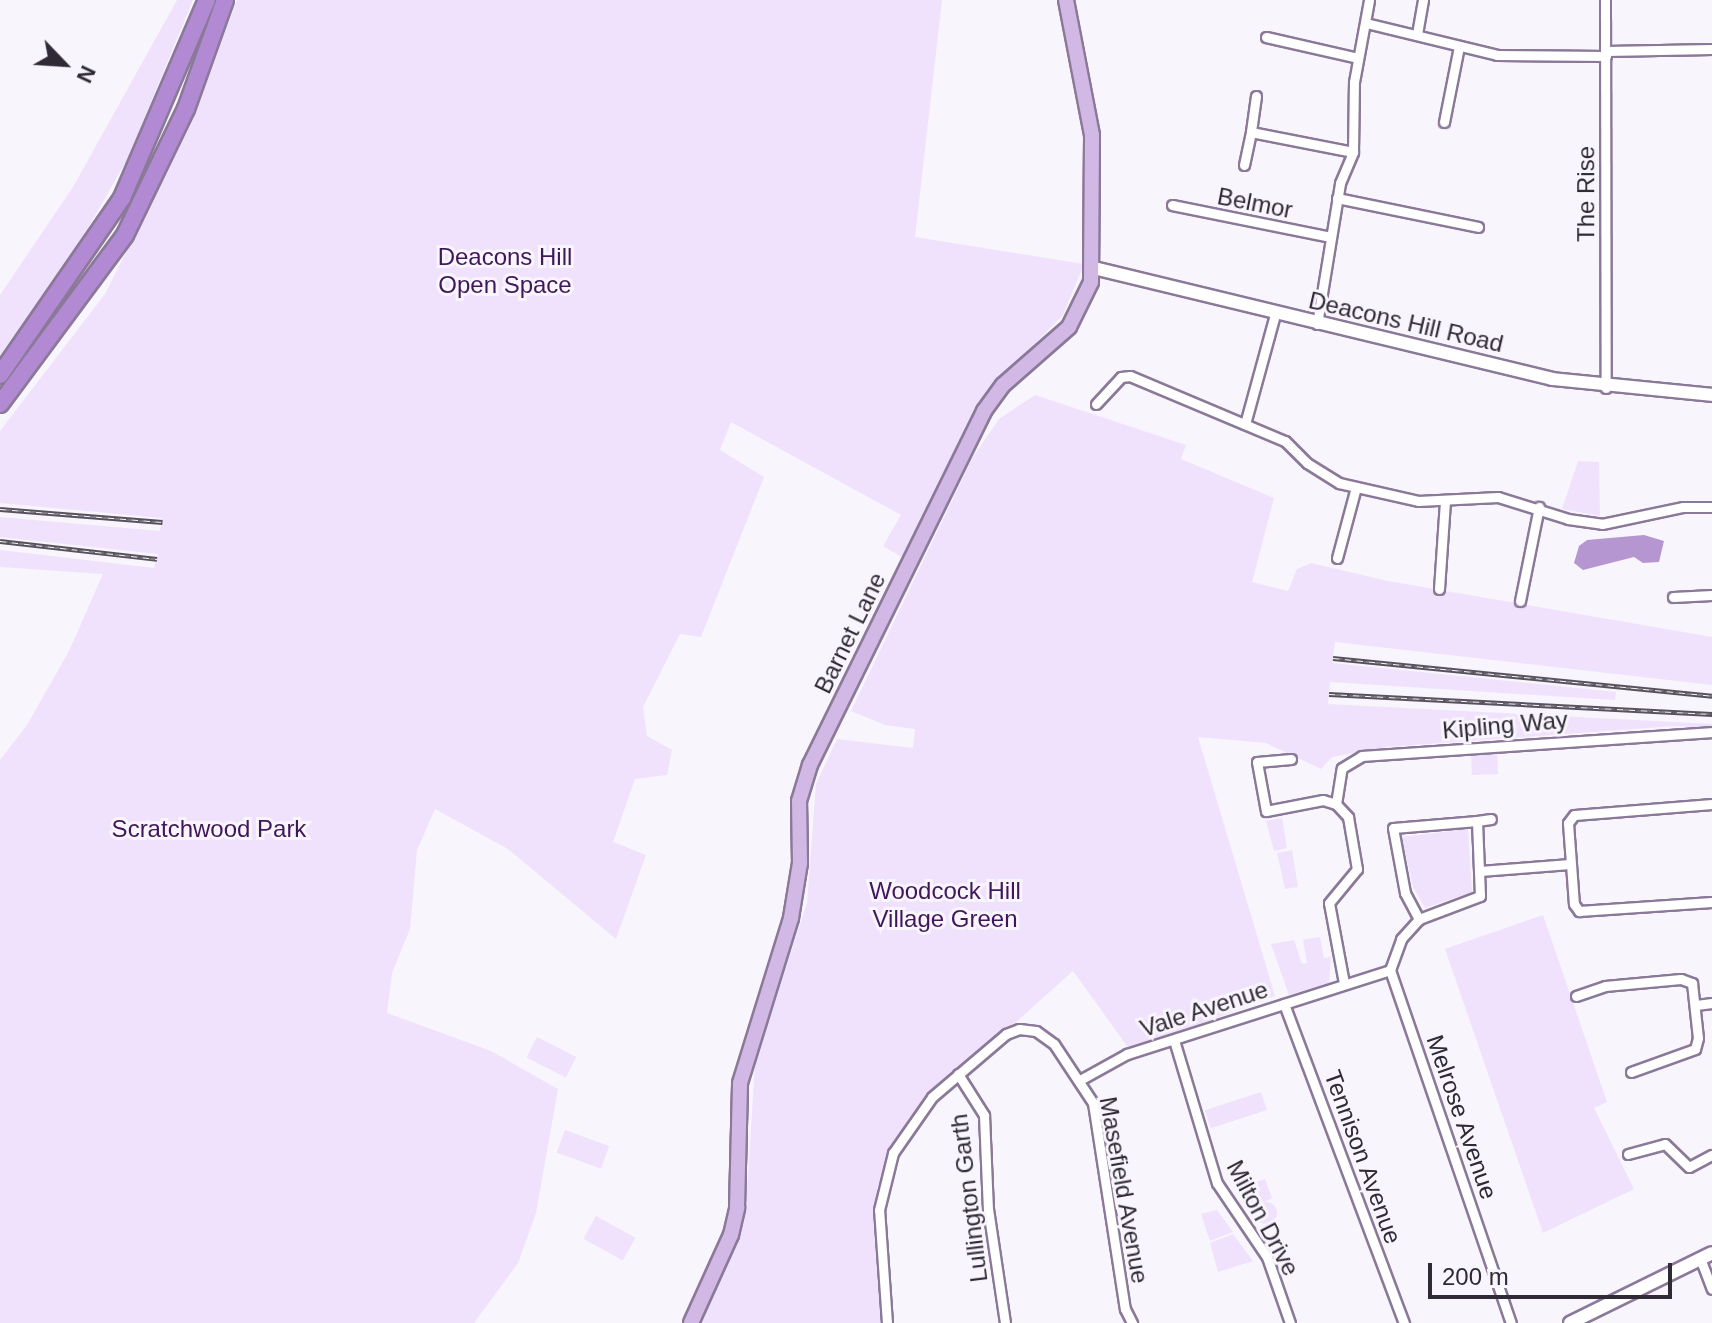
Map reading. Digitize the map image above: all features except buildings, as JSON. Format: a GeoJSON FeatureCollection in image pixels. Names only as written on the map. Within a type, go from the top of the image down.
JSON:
{"type":"FeatureCollection","features":[{"type":"Feature","properties":{"kind":"highway"},"geometry":{"type":"LineString","coordinates":[[0,375],[122,198],[207,0]]}},
{"type":"Feature","properties":{"kind":"highway"},"geometry":{"type":"LineString","coordinates":[[0,404],[125,235],[186,109],[225,0]]}},
{"type":"Feature","properties":{"kind":"main road","name":"Barnet Lane"},"geometry":{"type":"LineString","coordinates":[[691,1323],[731,1235],[737,1208],[740,1083],[791,918],[800,863],[799,801],[810,765],[984,411],[1003,385],[1069,327],[1083,304],[1094,268],[1092,135],[1066,0]]}},
{"type":"Feature","properties":{"kind":"street"},"geometry":{"type":"LineString","coordinates":[[1317,324],[1337,198],[1353,152],[1358,58],[1369,0]]}},
{"type":"Feature","properties":{"kind":"street"},"geometry":{"type":"LineString","coordinates":[[1417,34],[1423,0]]}},
{"type":"Feature","properties":{"kind":"street","name":"The Rise"},"geometry":{"type":"LineString","coordinates":[[1605,0],[1606,388]]}},
{"type":"Feature","properties":{"kind":"street"},"geometry":{"type":"LineString","coordinates":[[1366,23],[1510,56],[1712,49]]}},
{"type":"Feature","properties":{"kind":"street"},"geometry":{"type":"LineString","coordinates":[[1266,37],[1358,58]]}},
{"type":"Feature","properties":{"kind":"street"},"geometry":{"type":"LineString","coordinates":[[1444,122],[1459,46]]}},
{"type":"Feature","properties":{"kind":"street"},"geometry":{"type":"LineString","coordinates":[[1244,165],[1256,96]]}},
{"type":"Feature","properties":{"kind":"street"},"geometry":{"type":"LineString","coordinates":[[1251,132],[1353,152]]}},
{"type":"Feature","properties":{"kind":"street"},"geometry":{"type":"LineString","coordinates":[[1337,198],[1478,227]]}},
{"type":"Feature","properties":{"kind":"street","name":"Belmor"},"geometry":{"type":"LineString","coordinates":[[1172,205],[1331,237]]}},
{"type":"Feature","properties":{"kind":"street","name":"Deacons Hill Road"},"geometry":{"type":"LineString","coordinates":[[1094,268],[1317,324],[1606,388],[1712,395]]}},
{"type":"Feature","properties":{"kind":"street"},"geometry":{"type":"LineString","coordinates":[[1245,424],[1275,314]]}},
{"type":"Feature","properties":{"kind":"street"},"geometry":{"type":"LineString","coordinates":[[1096,404],[1121,377],[1130,376],[1285,441],[1326,477],[1418,501],[1498,497],[1539,507],[1568,519],[1602,524],[1683,507],[1712,507]]}},
{"type":"Feature","properties":{"kind":"street"},"geometry":{"type":"LineString","coordinates":[[1337,558],[1356,487]]}},
{"type":"Feature","properties":{"kind":"street"},"geometry":{"type":"LineString","coordinates":[[1439,589],[1445,500]]}},
{"type":"Feature","properties":{"kind":"street"},"geometry":{"type":"LineString","coordinates":[[1520,601],[1539,507]]}},
{"type":"Feature","properties":{"kind":"street"},"geometry":{"type":"LineString","coordinates":[[1673,597],[1712,595]]}},
{"type":"Feature","properties":{"kind":"street","name":"Kipling Way"},"geometry":{"type":"LineString","coordinates":[[1336,804],[1342,768],[1362,756],[1712,732]]}},
{"type":"Feature","properties":{"kind":"street"},"geometry":{"type":"LineString","coordinates":[[1291,759],[1257,762],[1266,811],[1323,800],[1336,804],[1348,817],[1357,869],[1329,903],[1344,983],[1390,970],[1401,939],[1419,919],[1480,896],[1477,821]]}},
{"type":"Feature","properties":{"kind":"street"},"geometry":{"type":"LineString","coordinates":[[1712,804],[1574,815],[1568,823],[1574,904],[1583,912],[1712,902]]}},
{"type":"Feature","properties":{"kind":"street"},"geometry":{"type":"LineString","coordinates":[[1419,919],[1405,893],[1388,828],[1491,819]]}},
{"type":"Feature","properties":{"kind":"street"},"geometry":{"type":"LineString","coordinates":[[1480,871],[1570,864]]}},
{"type":"Feature","properties":{"kind":"street","name":"Melrose Avenue"},"geometry":{"type":"LineString","coordinates":[[1390,970],[1511,1323]]}},
{"type":"Feature","properties":{"kind":"street"},"geometry":{"type":"LineString","coordinates":[[1576,996],[1686,979],[1692,983],[1697,1017],[1695,1049],[1631,1072]]}},
{"type":"Feature","properties":{"kind":"street","name":"Vale Avenue"},"geometry":{"type":"LineString","coordinates":[[1080,1080],[1112,1060],[1344,983]]}},
{"type":"Feature","properties":{"kind":"street"},"geometry":{"type":"LineString","coordinates":[[1696,1005],[1712,1003]]}},
{"type":"Feature","properties":{"kind":"street","name":"Tennison Avenue"},"geometry":{"type":"LineString","coordinates":[[1284,1004],[1404,1323]]}},
{"type":"Feature","properties":{"kind":"street","name":"Masefield Avenue"},"geometry":{"type":"LineString","coordinates":[[958,1074],[1019,1029],[1048,1038],[1080,1080],[1095,1115],[1125,1309],[1132,1323]]}},
{"type":"Feature","properties":{"kind":"street","name":"Milton Drive"},"geometry":{"type":"LineString","coordinates":[[1174,1040],[1217,1183],[1267,1257],[1290,1323]]}},
{"type":"Feature","properties":{"kind":"street"},"geometry":{"type":"LineString","coordinates":[[887,1323],[880,1232],[884,1178],[906,1128],[958,1074]]}},
{"type":"Feature","properties":{"kind":"street","name":"Lullington Garth"},"geometry":{"type":"LineString","coordinates":[[958,1074],[984,1115],[988,1209],[1005,1323]]}},
{"type":"Feature","properties":{"kind":"street"},"geometry":{"type":"LineString","coordinates":[[1628,1154],[1665,1144],[1689,1167],[1712,1155]]}},
{"type":"Feature","properties":{"kind":"street"},"geometry":{"type":"LineString","coordinates":[[1578,1321],[1706,1255],[1712,1289]]}},
{"type":"Feature","properties":{"kind":"green space"},"geometry":{"type":"Polygon","coordinates":[[[177,0],[193,0],[128,158],[62,273],[0,355],[0,295],[73,187],[177,0]]]}},
{"type":"Feature","properties":{"kind":"green space"},"geometry":{"type":"Polygon","coordinates":[[[237,0],[942,0],[915,237],[1084,264],[1063,315],[1006,373],[905,559],[883,546],[901,515],[731,422],[720,450],[764,477],[701,637],[680,634],[643,707],[647,736],[672,750],[667,775],[635,779],[613,842],[646,855],[616,939],[508,849],[435,809],[417,850],[410,929],[392,973],[387,1013],[491,1051],[558,1089],[536,1213],[518,1263],[474,1323],[0,1323],[0,760],[27,725],[69,651],[103,574],[0,567],[0,550],[154,568],[158,554],[0,537],[0,517],[160,531],[162,518],[0,503],[0,431],[105,294],[192,121],[237,0]]]}},
{"type":"Feature","properties":{"kind":"green space","name":"Woodcock Hill Village Green"},"geometry":{"type":"Polygon","coordinates":[[[1035,395],[1186,445],[1181,459],[1274,498],[1252,582],[1288,591],[1297,569],[1311,563],[1388,581],[1712,637],[1712,685],[1335,642],[1332,663],[1616,692],[1615,700],[1330,682],[1328,704],[1712,724],[1712,728],[1675,726],[1386,747],[1332,757],[1321,769],[1266,743],[1198,737],[1275,996],[1130,1050],[1073,971],[909,1118],[877,1187],[883,1323],[700,1323],[746,1211],[755,1063],[807,903],[816,784],[837,739],[913,748],[915,729],[885,725],[851,711],[973,457],[999,419],[1035,395]]]}},
{"type":"Feature","properties":{"kind":"green space"},"geometry":{"type":"Polygon","coordinates":[[[1578,461],[1599,462],[1600,516],[1562,509],[1578,461]]]}},
{"type":"Feature","properties":{"kind":"green space"},"geometry":{"type":"Polygon","coordinates":[[[1497,750],[1498,774],[1472,775],[1471,751],[1497,750]]]}},
{"type":"Feature","properties":{"kind":"green space"},"geometry":{"type":"Polygon","coordinates":[[[1282,818],[1287,848],[1274,851],[1266,821],[1282,818]]]}},
{"type":"Feature","properties":{"kind":"green space"},"geometry":{"type":"Polygon","coordinates":[[[1468,829],[1472,892],[1425,908],[1413,887],[1402,837],[1468,829]]]}},
{"type":"Feature","properties":{"kind":"green space"},"geometry":{"type":"Polygon","coordinates":[[[1292,850],[1298,887],[1285,889],[1277,853],[1292,850]]]}},
{"type":"Feature","properties":{"kind":"green space"},"geometry":{"type":"Polygon","coordinates":[[[1543,915],[1607,1102],[1594,1108],[1634,1189],[1543,1233],[1445,949],[1543,915]]]}},
{"type":"Feature","properties":{"kind":"green space"},"geometry":{"type":"Polygon","coordinates":[[[1320,937],[1324,958],[1331,957],[1329,983],[1289,995],[1271,944],[1294,940],[1302,964],[1307,963],[1303,940],[1320,937]]]}},
{"type":"Feature","properties":{"kind":"green space"},"geometry":{"type":"Polygon","coordinates":[[[537,1037],[576,1057],[566,1077],[527,1057],[537,1037]]]}},
{"type":"Feature","properties":{"kind":"green space"},"geometry":{"type":"Polygon","coordinates":[[[1261,1092],[1267,1110],[1211,1128],[1205,1110],[1261,1092]]]}},
{"type":"Feature","properties":{"kind":"green space"},"geometry":{"type":"Polygon","coordinates":[[[565,1130],[609,1146],[601,1169],[557,1153],[565,1130]]]}},
{"type":"Feature","properties":{"kind":"green space"},"geometry":{"type":"Polygon","coordinates":[[[1265,1179],[1272,1198],[1250,1210],[1235,1189],[1265,1179]]]}},
{"type":"Feature","properties":{"kind":"green space"},"geometry":{"type":"Polygon","coordinates":[[[1266,1202],[1274,1205],[1277,1213],[1274,1221],[1266,1224],[1258,1221],[1255,1213],[1258,1205],[1266,1202]]]}},
{"type":"Feature","properties":{"kind":"green space"},"geometry":{"type":"Polygon","coordinates":[[[1217,1210],[1233,1232],[1210,1241],[1201,1214],[1217,1210]]]}},
{"type":"Feature","properties":{"kind":"green space"},"geometry":{"type":"Polygon","coordinates":[[[596,1216],[635,1238],[623,1261],[583,1239],[596,1216]]]}},
{"type":"Feature","properties":{"kind":"green space"},"geometry":{"type":"Polygon","coordinates":[[[1233,1234],[1253,1261],[1218,1272],[1210,1243],[1233,1234]]]}},
{"type":"Feature","properties":{"kind":"shaded area"},"geometry":{"type":"Polygon","coordinates":[[[1644,535],[1664,541],[1659,562],[1643,563],[1634,557],[1583,570],[1574,563],[1579,546],[1587,540],[1644,535]]]}},
{"type":"Feature","properties":{"kind":"railway"},"geometry":{"type":"LineString","coordinates":[[0,509],[162,522]]}},
{"type":"Feature","properties":{"kind":"railway"},"geometry":{"type":"LineString","coordinates":[[0,541],[157,559]]}},
{"type":"Feature","properties":{"kind":"railway"},"geometry":{"type":"LineString","coordinates":[[1333,658],[1712,696]]}},
{"type":"Feature","properties":{"kind":"railway"},"geometry":{"type":"LineString","coordinates":[[1329,694],[1712,714]]}},
{"type":"Feature","properties":{"kind":"park label","name":"Deacons Hill Open Space"},"geometry":{"type":"Point","coordinates":[505,271]}},
{"type":"Feature","properties":{"kind":"park label","name":"Scratchwood Park"},"geometry":{"type":"Point","coordinates":[209,829]}}]}
